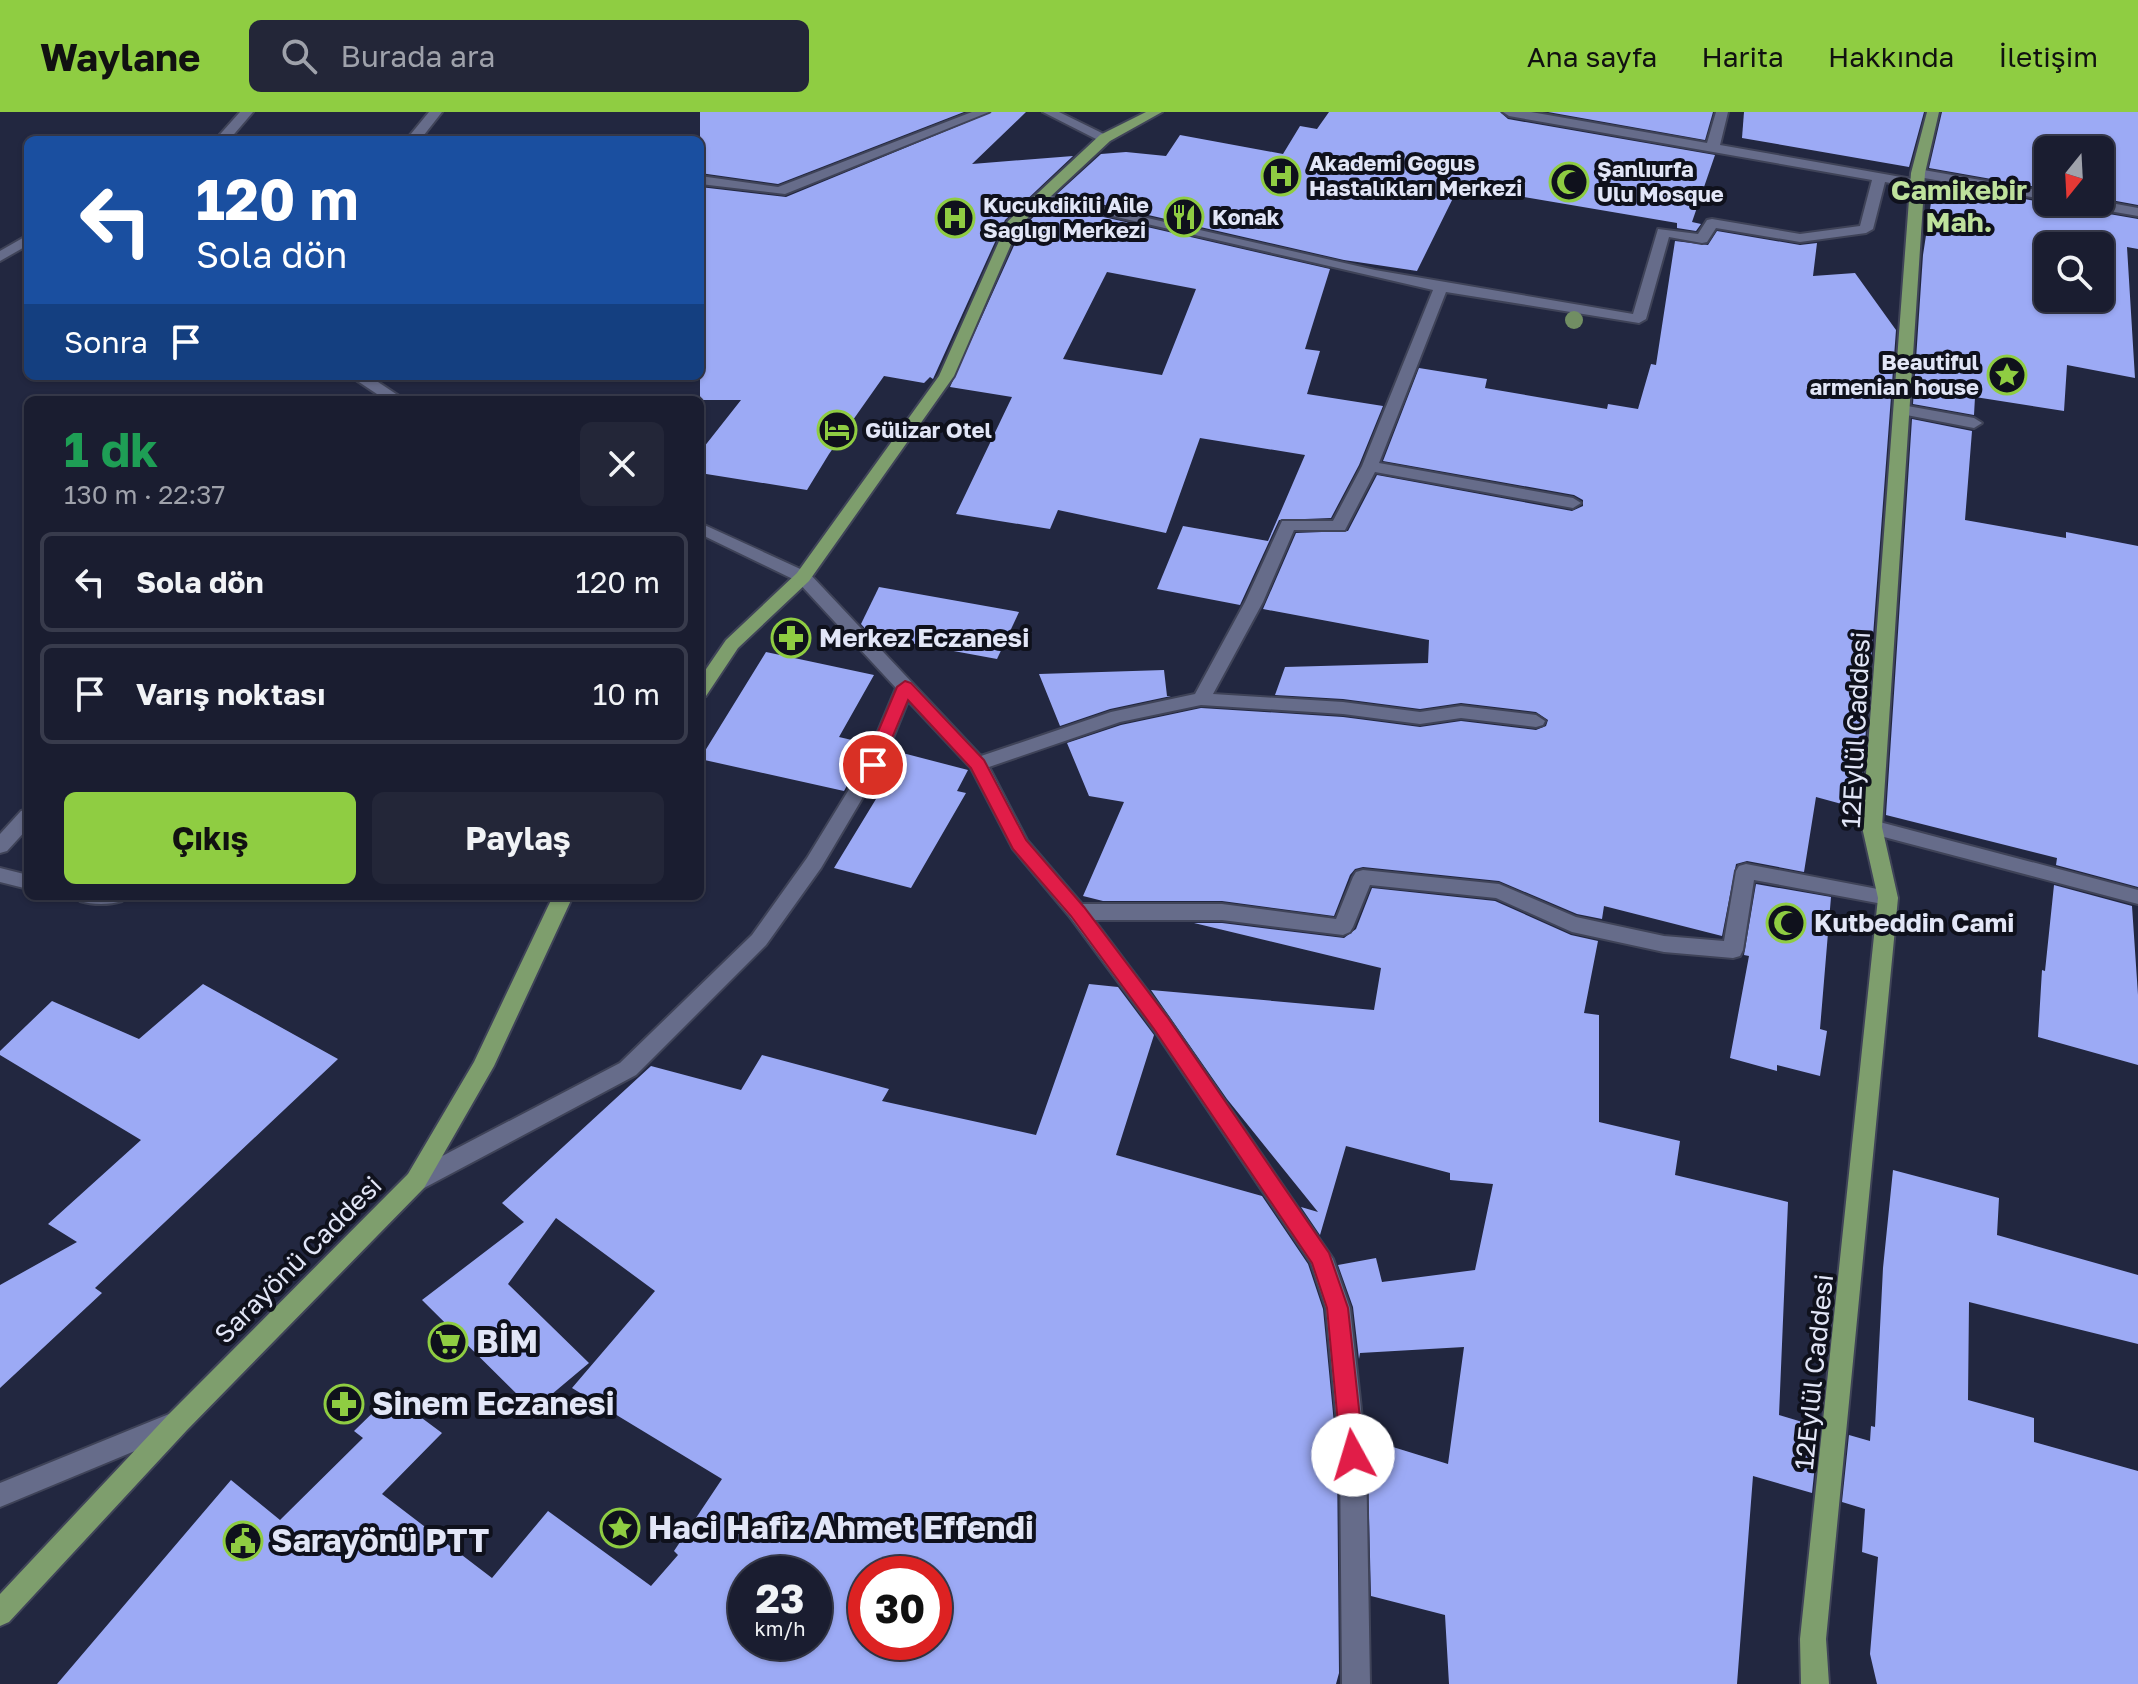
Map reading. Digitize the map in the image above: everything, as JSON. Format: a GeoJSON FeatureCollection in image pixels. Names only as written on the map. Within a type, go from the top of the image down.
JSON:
{"type":"FeatureCollection","features":[{"type":"Feature","properties":{"kind":"main road"},"geometry":{"type":"LineString","coordinates":[[704,686],[732,644],[803,577],[946,376],[1013,224],[1105,138],[1156,112]]}},
{"type":"Feature","properties":{"kind":"main road","name":"12Eylül Caddesi"},"geometry":{"type":"LineString","coordinates":[[1815,1684],[1813,1639],[1888,898],[1872,827],[1918,178],[1933,112]]}},
{"type":"Feature","properties":{"kind":"main road","name":"Sarayönü Caddesi"},"geometry":{"type":"LineString","coordinates":[[0,1613],[178,1422],[416,1181],[483,1066],[561,900]]}},
{"type":"Feature","properties":{"kind":"street"},"geometry":{"type":"LineString","coordinates":[[226,136],[247,112]]}},
{"type":"Feature","properties":{"kind":"street"},"geometry":{"type":"LineString","coordinates":[[416,136],[436,112]]}},
{"type":"Feature","properties":{"kind":"street"},"geometry":{"type":"LineString","coordinates":[[704,181],[780,191],[827,170],[983,112]]}},
{"type":"Feature","properties":{"kind":"street"},"geometry":{"type":"LineString","coordinates":[[1049,112],[1105,138]]}},
{"type":"Feature","properties":{"kind":"street"},"geometry":{"type":"LineString","coordinates":[[1509,112],[1880,177],[1918,178],[2034,194]]}},
{"type":"Feature","properties":{"kind":"street"},"geometry":{"type":"LineString","coordinates":[[1713,146],[1722,112]]}},
{"type":"Feature","properties":{"kind":"street"},"geometry":{"type":"LineString","coordinates":[[1043,196],[1375,274],[1639,319],[1663,232],[1702,239],[1712,223],[1800,238],[1866,229],[1880,177]]}},
{"type":"Feature","properties":{"kind":"street"},"geometry":{"type":"LineString","coordinates":[[2114,208],[2138,212],[2138,222]]}},
{"type":"Feature","properties":{"kind":"street"},"geometry":{"type":"LineString","coordinates":[[0,257],[24,242]]}},
{"type":"Feature","properties":{"kind":"street"},"geometry":{"type":"LineString","coordinates":[[1201,699],[1254,602],[1288,525],[1339,526],[1370,466],[1441,287]]}},
{"type":"Feature","properties":{"kind":"street"},"geometry":{"type":"LineString","coordinates":[[364,380],[390,396]]}},
{"type":"Feature","properties":{"kind":"street"},"geometry":{"type":"LineString","coordinates":[[1902,410],[1974,423]]}},
{"type":"Feature","properties":{"kind":"street"},"geometry":{"type":"LineString","coordinates":[[1370,466],[1573,503]]}},
{"type":"Feature","properties":{"kind":"street"},"geometry":{"type":"LineString","coordinates":[[704,530],[803,577],[978,764],[1020,844],[1077,912],[1161,1024],[1321,1259],[1338,1308],[1353,1455],[1356,1684]]}},
{"type":"Feature","properties":{"kind":"street"},"geometry":{"type":"LineString","coordinates":[[416,1181],[628,1069],[759,940],[814,863],[873,765],[905,687]]}},
{"type":"Feature","properties":{"kind":"street"},"geometry":{"type":"LineString","coordinates":[[978,764],[1117,716],[1201,699],[1343,708],[1420,718],[1461,712],[1536,721]]}},
{"type":"Feature","properties":{"kind":"street"},"geometry":{"type":"LineString","coordinates":[[0,846],[24,820]]}},
{"type":"Feature","properties":{"kind":"street"},"geometry":{"type":"LineString","coordinates":[[1872,827],[2138,897]]}},
{"type":"Feature","properties":{"kind":"street"},"geometry":{"type":"LineString","coordinates":[[1077,912],[1222,912],[1343,927],[1363,877],[1499,891],[1572,924],[1664,944],[1733,950],[1746,871],[1888,898]]}},
{"type":"Feature","properties":{"kind":"street"},"geometry":{"type":"LineString","coordinates":[[0,875],[24,881]]}},
{"type":"Feature","properties":{"kind":"street"},"geometry":{"type":"LineString","coordinates":[[0,1495],[178,1422]]}},
{"type":"Feature","properties":{"kind":"building"},"geometry":{"type":"Polygon","coordinates":[[[700,112],[964,112],[778,184],[704,174],[704,136],[700,136],[700,112]]]}},
{"type":"Feature","properties":{"kind":"building"},"geometry":{"type":"Polygon","coordinates":[[[992,112],[1026,112],[972,164],[1073,156],[1005,220],[933,379],[930,377],[924,383],[884,376],[807,490],[704,474],[704,447],[741,400],[704,400],[704,396],[700,396],[700,380],[704,380],[704,187],[786,197],[992,112]]]}},
{"type":"Feature","properties":{"kind":"building"},"geometry":{"type":"Polygon","coordinates":[[[1329,112],[1500,112],[1508,119],[1715,155],[1692,222],[1701,224],[1696,231],[1677,228],[1677,223],[1459,186],[1417,271],[1344,260],[1057,194],[1101,154],[1126,152],[1166,156],[1180,135],[1283,154],[1300,126],[1317,129],[1329,112]]]}},
{"type":"Feature","properties":{"kind":"building"},"geometry":{"type":"Polygon","coordinates":[[[1548,112],[1713,112],[1705,140],[1548,112]]]}},
{"type":"Feature","properties":{"kind":"building"},"geometry":{"type":"Polygon","coordinates":[[[1744,112],[1924,112],[1909,167],[1742,138],[1744,112]]]}},
{"type":"Feature","properties":{"kind":"building"},"geometry":{"type":"Polygon","coordinates":[[[1942,112],[2138,112],[2138,205],[2114,201],[2114,136],[2034,136],[2034,187],[1929,168],[1942,112]]]}},
{"type":"Feature","properties":{"kind":"building"},"geometry":{"type":"Polygon","coordinates":[[[1934,183],[2034,201],[2034,216],[2114,215],[2138,219],[2138,249],[2127,247],[2135,378],[2067,365],[2064,411],[1975,397],[1974,415],[1913,404],[1923,255],[1934,183]]]}},
{"type":"Feature","properties":{"kind":"building"},"geometry":{"type":"Polygon","coordinates":[[[1047,204],[1330,269],[1305,349],[1320,351],[1307,394],[1383,406],[1359,465],[1331,518],[1279,520],[1240,605],[1157,589],[1183,526],[1268,541],[1305,455],[1200,438],[1166,533],[1058,510],[1050,529],[956,514],[1012,397],[950,387],[1022,228],[1047,204]],[[1107,272],[1063,359],[1162,375],[1196,289],[1107,272]]]}},
{"type":"Feature","properties":{"kind":"building"},"geometry":{"type":"Polygon","coordinates":[[[1717,231],[1800,245],[1817,243],[1813,276],[1855,273],[1896,330],[1860,809],[1816,797],[1804,872],[1747,861],[1736,864],[1722,936],[1604,906],[1602,919],[1577,914],[1499,881],[1363,867],[1355,869],[1350,875],[1334,916],[1222,901],[1103,901],[1083,896],[1124,802],[1089,796],[1067,743],[1121,725],[1201,708],[1343,717],[1420,727],[1461,721],[1536,730],[1546,726],[1548,720],[1536,712],[1461,703],[1420,709],[1343,699],[1275,695],[1285,667],[1428,663],[1429,640],[1263,609],[1296,533],[1348,531],[1377,475],[1572,511],[1583,506],[1583,500],[1574,495],[1383,461],[1419,368],[1487,379],[1485,388],[1607,409],[1608,404],[1638,409],[1651,364],[1656,365],[1675,241],[1708,245],[1717,231]]]}},
{"type":"Feature","properties":{"kind":"building"},"geometry":{"type":"Polygon","coordinates":[[[1912,419],[1972,431],[1965,520],[2066,538],[2066,532],[2138,546],[2138,887],[2056,865],[2057,858],[1886,815],[1912,419]]]}},
{"type":"Feature","properties":{"kind":"building"},"geometry":{"type":"Polygon","coordinates":[[[879,587],[1019,612],[997,659],[872,636],[861,624],[879,587]]]}},
{"type":"Feature","properties":{"kind":"building"},"geometry":{"type":"Polygon","coordinates":[[[766,652],[874,675],[839,737],[869,744],[844,791],[704,760],[704,753],[766,652]]]}},
{"type":"Feature","properties":{"kind":"building"},"geometry":{"type":"Polygon","coordinates":[[[1164,670],[1167,696],[1171,696],[1110,709],[1060,726],[1039,674],[1164,670]]]}},
{"type":"Feature","properties":{"kind":"building"},"geometry":{"type":"Polygon","coordinates":[[[891,750],[968,770],[957,791],[966,793],[911,888],[834,868],[876,799],[867,797],[891,750]]]}},
{"type":"Feature","properties":{"kind":"building"},"geometry":{"type":"Polygon","coordinates":[[[1756,884],[1831,897],[1820,1029],[1827,1031],[1820,1076],[1777,1065],[1777,1071],[1730,1058],[1749,956],[1744,955],[1756,884]]]}},
{"type":"Feature","properties":{"kind":"building"},"geometry":{"type":"Polygon","coordinates":[[[2054,885],[2132,906],[2138,995],[2138,1065],[2038,1037],[2042,970],[2045,971],[2054,885]]]}},
{"type":"Feature","properties":{"kind":"building"},"geometry":{"type":"Polygon","coordinates":[[[1372,888],[1495,901],[1571,935],[1598,941],[1584,1013],[1599,1015],[1599,1122],[1680,1141],[1675,1175],[1788,1202],[1779,1415],[1819,1427],[1812,1493],[1753,1476],[1737,1684],[1449,1684],[1445,1615],[1371,1596],[1367,1439],[1448,1464],[1464,1347],[1360,1353],[1359,1359],[1353,1307],[1338,1265],[1376,1258],[1382,1282],[1475,1270],[1493,1184],[1450,1180],[1450,1173],[1346,1146],[1320,1235],[1301,1207],[1318,1212],[1227,1099],[1151,990],[1374,1010],[1381,968],[1194,923],[1222,923],[1344,938],[1356,929],[1372,888]]]}},
{"type":"Feature","properties":{"kind":"building"},"geometry":{"type":"Polygon","coordinates":[[[203,984],[338,1059],[95,1288],[102,1293],[0,1388],[0,1285],[77,1242],[48,1224],[141,1140],[0,1055],[0,1051],[52,1001],[139,1039],[203,984]]]}},
{"type":"Feature","properties":{"kind":"building"},"geometry":{"type":"Polygon","coordinates":[[[1089,984],[1118,987],[1154,1035],[1116,1155],[1262,1196],[1308,1264],[1323,1309],[1337,1455],[1339,1673],[1336,1684],[57,1684],[231,1480],[280,1520],[363,1438],[354,1431],[391,1395],[442,1433],[382,1494],[492,1578],[548,1511],[651,1586],[678,1555],[674,1551],[722,1479],[572,1388],[655,1291],[556,1218],[508,1284],[589,1363],[533,1410],[422,1300],[524,1222],[502,1203],[651,1066],[741,1090],[762,1055],[889,1089],[882,1101],[1036,1135],[1089,984]]]}},
{"type":"Feature","properties":{"kind":"building"},"geometry":{"type":"Polygon","coordinates":[[[1893,1170],[1999,1198],[1997,1235],[2138,1275],[2138,1344],[1969,1302],[1968,1400],[2034,1418],[2034,1442],[2138,1471],[2138,1684],[1877,1684],[1870,1654],[1878,1557],[1862,1552],[1865,1509],[1842,1502],[1849,1435],[1870,1441],[1871,1426],[1875,1427],[1883,1268],[1893,1170]]]}},
{"type":"Feature","properties":{"kind":"place","name":"Akademi Gogus Hastalıkları Merkezi"},"geometry":{"type":"Point","coordinates":[1281,176]}},
{"type":"Feature","properties":{"kind":"place","name":"Şanlıurfa Ulu Mosque"},"geometry":{"type":"Point","coordinates":[1569,182]}},
{"type":"Feature","properties":{"kind":"place","name":"Konak"},"geometry":{"type":"Point","coordinates":[1184,217]}},
{"type":"Feature","properties":{"kind":"place","name":"Kucukdikili Aile Saglıgı Merkezi"},"geometry":{"type":"Point","coordinates":[955,218]}},
{"type":"Feature","properties":{"kind":"place","name":"Beautiful armenian house"},"geometry":{"type":"Point","coordinates":[2007,375]}},
{"type":"Feature","properties":{"kind":"place","name":"Gülizar Otel"},"geometry":{"type":"Point","coordinates":[837,430]}},
{"type":"Feature","properties":{"kind":"place","name":"Merkez Eczanesi"},"geometry":{"type":"Point","coordinates":[791,638]}},
{"type":"Feature","properties":{"kind":"place","name":"Kutbeddin Cami"},"geometry":{"type":"Point","coordinates":[1786,923]}},
{"type":"Feature","properties":{"kind":"place","name":"BİM"},"geometry":{"type":"Point","coordinates":[448,1342]}},
{"type":"Feature","properties":{"kind":"place","name":"Sinem Eczanesi"},"geometry":{"type":"Point","coordinates":[344,1404]}},
{"type":"Feature","properties":{"kind":"place","name":"Haci Hafiz Ahmet Effendi"},"geometry":{"type":"Point","coordinates":[620,1528]}},
{"type":"Feature","properties":{"kind":"place","name":"Sarayönü PTT"},"geometry":{"type":"Point","coordinates":[243,1541]}},
{"type":"Feature","properties":{"kind":"district","name":"Camikebir Mah."},"geometry":{"type":"Point","coordinates":[1959,206]}},
{"type":"Feature","properties":{"kind":"route"},"geometry":{"type":"LineString","coordinates":[[873,765],[905,687],[978,764],[1020,844],[1077,912],[1161,1024],[1321,1259],[1338,1308],[1353,1455]]}}]}
